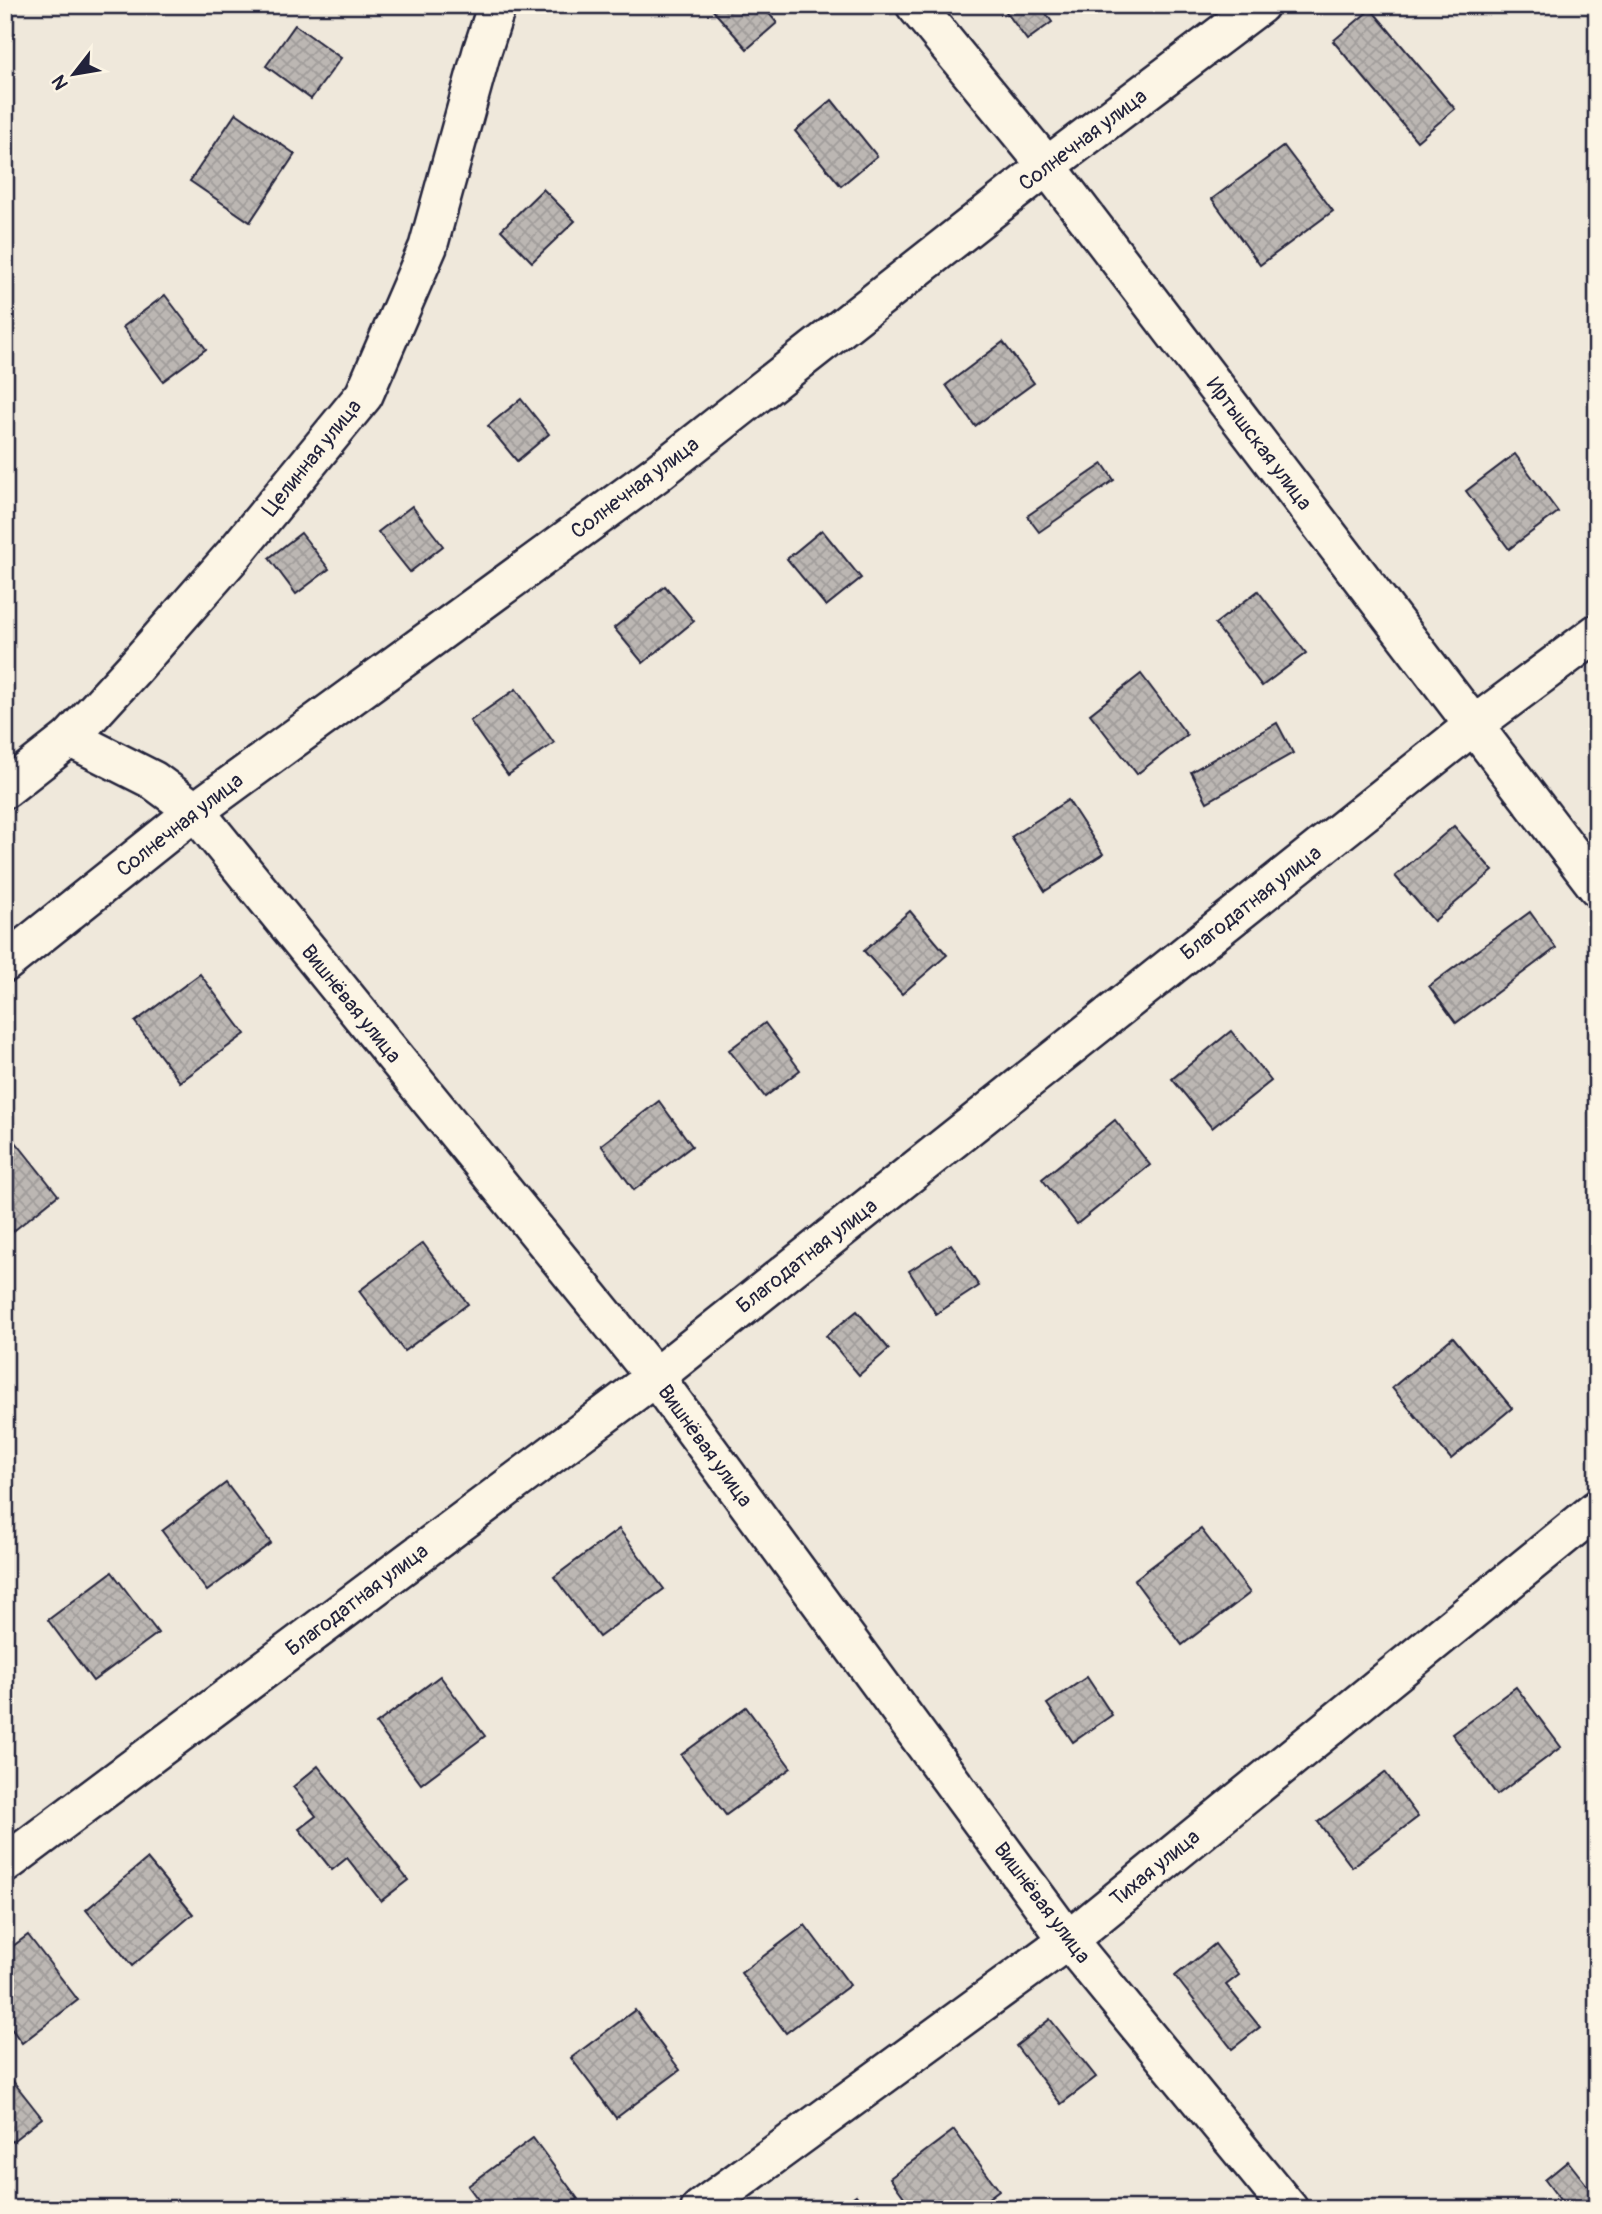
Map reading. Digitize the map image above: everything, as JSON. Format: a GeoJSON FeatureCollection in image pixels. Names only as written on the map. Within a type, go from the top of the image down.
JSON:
{"type":"FeatureCollection","features":[{"type":"Feature","properties":{"kind":"street","name":"Целинная улица"},"geometry":{"type":"LineString","coordinates":[[5,789],[70,738],[234,554],[364,395],[428,247],[497,5]]}},
{"type":"Feature","properties":{"kind":"street","name":"Иртышская улица"},"geometry":{"type":"LineString","coordinates":[[915,5],[1047,166],[1597,887]]}},
{"type":"Feature","properties":{"kind":"street","name":"Солнечная улица"},"geometry":{"type":"LineString","coordinates":[[5,963],[195,811],[656,474],[1047,166],[1260,5]]}},
{"type":"Feature","properties":{"kind":"street","name":"Благодатная улица"},"geometry":{"type":"LineString","coordinates":[[5,1864],[655,1377],[1474,726],[1597,633]]}},
{"type":"Feature","properties":{"kind":"street","name":"Вишнёвая улица"},"geometry":{"type":"LineString","coordinates":[[70,738],[153,780],[195,811],[655,1377],[1068,1940],[1289,2209]]}},
{"type":"Feature","properties":{"kind":"street","name":"Тихая улица"},"geometry":{"type":"LineString","coordinates":[[700,2209],[1068,1940],[1597,1509]]}},
{"type":"Feature","properties":{"kind":"building"},"geometry":{"type":"Polygon","coordinates":[[[714,5],[762,5],[777,23],[747,49],[711,8],[714,5]]]}},
{"type":"Feature","properties":{"kind":"building"},"geometry":{"type":"Polygon","coordinates":[[[1001,5],[1040,5],[1052,22],[1027,40],[1001,5]]]}},
{"type":"Feature","properties":{"kind":"building"},"geometry":{"type":"Polygon","coordinates":[[[1371,9],[1455,109],[1417,141],[1333,41],[1371,9]]]}},
{"type":"Feature","properties":{"kind":"building"},"geometry":{"type":"Polygon","coordinates":[[[295,25],[341,58],[311,99],[266,66],[295,25]]]}},
{"type":"Feature","properties":{"kind":"building"},"geometry":{"type":"Polygon","coordinates":[[[832,100],[877,156],[841,186],[795,131],[832,100]]]}},
{"type":"Feature","properties":{"kind":"building"},"geometry":{"type":"Polygon","coordinates":[[[236,113],[295,154],[250,222],[190,181],[236,113]]]}},
{"type":"Feature","properties":{"kind":"building"},"geometry":{"type":"Polygon","coordinates":[[[1284,146],[1333,211],[1260,265],[1212,199],[1284,146]]]}},
{"type":"Feature","properties":{"kind":"building"},"geometry":{"type":"Polygon","coordinates":[[[543,189],[575,221],[532,262],[501,230],[543,189]]]}},
{"type":"Feature","properties":{"kind":"building"},"geometry":{"type":"Polygon","coordinates":[[[165,295],[206,349],[163,381],[123,327],[165,295]]]}},
{"type":"Feature","properties":{"kind":"building"},"geometry":{"type":"Polygon","coordinates":[[[1003,342],[1034,383],[975,426],[946,385],[1003,342]]]}},
{"type":"Feature","properties":{"kind":"building"},"geometry":{"type":"Polygon","coordinates":[[[521,399],[549,434],[517,461],[488,426],[521,399]]]}},
{"type":"Feature","properties":{"kind":"building"},"geometry":{"type":"Polygon","coordinates":[[[1515,454],[1558,512],[1509,549],[1466,491],[1515,454]]]}},
{"type":"Feature","properties":{"kind":"building"},"geometry":{"type":"Polygon","coordinates":[[[1103,464],[1114,480],[1039,532],[1027,516],[1103,464]]]}},
{"type":"Feature","properties":{"kind":"building"},"geometry":{"type":"Polygon","coordinates":[[[412,506],[443,546],[410,572],[378,532],[412,506]]]}},
{"type":"Feature","properties":{"kind":"building"},"geometry":{"type":"Polygon","coordinates":[[[822,530],[861,578],[826,606],[787,559],[822,530]]]}},
{"type":"Feature","properties":{"kind":"building"},"geometry":{"type":"Polygon","coordinates":[[[301,533],[329,569],[296,594],[269,558],[301,533]]]}},
{"type":"Feature","properties":{"kind":"building"},"geometry":{"type":"Polygon","coordinates":[[[665,586],[694,621],[643,663],[614,628],[665,586]]]}},
{"type":"Feature","properties":{"kind":"building"},"geometry":{"type":"Polygon","coordinates":[[[1258,591],[1306,653],[1262,686],[1215,624],[1258,591]]]}},
{"type":"Feature","properties":{"kind":"building"},"geometry":{"type":"Polygon","coordinates":[[[1141,674],[1187,735],[1137,774],[1090,714],[1141,674]]]}},
{"type":"Feature","properties":{"kind":"building"},"geometry":{"type":"Polygon","coordinates":[[[516,689],[554,743],[508,775],[470,721],[516,689]]]}},
{"type":"Feature","properties":{"kind":"building"},"geometry":{"type":"Polygon","coordinates":[[[1277,723],[1293,753],[1207,802],[1191,772],[1277,723]]]}},
{"type":"Feature","properties":{"kind":"building"},"geometry":{"type":"Polygon","coordinates":[[[1068,800],[1103,854],[1045,891],[1011,837],[1068,800]]]}},
{"type":"Feature","properties":{"kind":"building"},"geometry":{"type":"Polygon","coordinates":[[[1454,826],[1493,871],[1434,921],[1395,876],[1454,826]]]}},
{"type":"Feature","properties":{"kind":"building"},"geometry":{"type":"Polygon","coordinates":[[[910,911],[947,955],[902,994],[864,951],[910,911]]]}},
{"type":"Feature","properties":{"kind":"building"},"geometry":{"type":"Polygon","coordinates":[[[1530,912],[1556,948],[1456,1023],[1429,986],[1530,912]]]}},
{"type":"Feature","properties":{"kind":"building"},"geometry":{"type":"Polygon","coordinates":[[[200,974],[245,1034],[180,1082],[135,1022],[200,974]]]}},
{"type":"Feature","properties":{"kind":"building"},"geometry":{"type":"Polygon","coordinates":[[[765,1023],[800,1070],[765,1097],[729,1050],[765,1023]]]}},
{"type":"Feature","properties":{"kind":"building"},"geometry":{"type":"Polygon","coordinates":[[[1231,1031],[1271,1081],[1212,1128],[1172,1079],[1231,1031]]]}},
{"type":"Feature","properties":{"kind":"building"},"geometry":{"type":"Polygon","coordinates":[[[659,1101],[692,1146],[634,1190],[601,1145],[659,1101]]]}},
{"type":"Feature","properties":{"kind":"building"},"geometry":{"type":"Polygon","coordinates":[[[1115,1120],[1150,1165],[1077,1224],[1042,1179],[1115,1120]]]}},
{"type":"Feature","properties":{"kind":"building"},"geometry":{"type":"Polygon","coordinates":[[[8,1132],[58,1195],[5,1238],[5,1135],[8,1132]]]}},
{"type":"Feature","properties":{"kind":"building"},"geometry":{"type":"Polygon","coordinates":[[[423,1243],[468,1304],[404,1351],[359,1291],[423,1243]]]}},
{"type":"Feature","properties":{"kind":"building"},"geometry":{"type":"Polygon","coordinates":[[[951,1244],[979,1286],[936,1314],[909,1271],[951,1244]]]}},
{"type":"Feature","properties":{"kind":"building"},"geometry":{"type":"Polygon","coordinates":[[[857,1311],[889,1349],[859,1375],[826,1336],[857,1311]]]}},
{"type":"Feature","properties":{"kind":"building"},"geometry":{"type":"Polygon","coordinates":[[[1453,1337],[1512,1408],[1451,1459],[1392,1388],[1453,1337]]]}},
{"type":"Feature","properties":{"kind":"building"},"geometry":{"type":"Polygon","coordinates":[[[226,1483],[271,1543],[207,1591],[162,1531],[226,1483]]]}},
{"type":"Feature","properties":{"kind":"building"},"geometry":{"type":"Polygon","coordinates":[[[619,1529],[664,1589],[599,1637],[554,1577],[619,1529]]]}},
{"type":"Feature","properties":{"kind":"building"},"geometry":{"type":"Polygon","coordinates":[[[1201,1529],[1250,1593],[1182,1645],[1134,1580],[1201,1529]]]}},
{"type":"Feature","properties":{"kind":"building"},"geometry":{"type":"Polygon","coordinates":[[[112,1572],[158,1633],[93,1681],[48,1620],[112,1572]]]}},
{"type":"Feature","properties":{"kind":"building"},"geometry":{"type":"Polygon","coordinates":[[[1597,1599],[1597,1619],[1587,1610],[1597,1599]]]}},
{"type":"Feature","properties":{"kind":"building"},"geometry":{"type":"Polygon","coordinates":[[[440,1676],[485,1736],[421,1784],[376,1724],[440,1676]]]}},
{"type":"Feature","properties":{"kind":"building"},"geometry":{"type":"Polygon","coordinates":[[[1087,1677],[1112,1715],[1073,1742],[1047,1704],[1087,1677]]]}},
{"type":"Feature","properties":{"kind":"building"},"geometry":{"type":"Polygon","coordinates":[[[1516,1687],[1561,1747],[1497,1795],[1452,1734],[1516,1687]]]}},
{"type":"Feature","properties":{"kind":"building"},"geometry":{"type":"Polygon","coordinates":[[[746,1707],[791,1768],[726,1815],[681,1755],[746,1707]]]}},
{"type":"Feature","properties":{"kind":"building"},"geometry":{"type":"Polygon","coordinates":[[[318,1766],[408,1880],[381,1901],[347,1858],[332,1870],[299,1829],[316,1816],[293,1787],[318,1766]]]}},
{"type":"Feature","properties":{"kind":"building"},"geometry":{"type":"Polygon","coordinates":[[[1385,1772],[1418,1817],[1352,1867],[1318,1822],[1385,1772]]]}},
{"type":"Feature","properties":{"kind":"building"},"geometry":{"type":"Polygon","coordinates":[[[147,1859],[193,1914],[132,1966],[86,1910],[147,1859]]]}},
{"type":"Feature","properties":{"kind":"building"},"geometry":{"type":"Polygon","coordinates":[[[805,1925],[850,1985],[786,2033],[741,1973],[805,1925]]]}},
{"type":"Feature","properties":{"kind":"building"},"geometry":{"type":"Polygon","coordinates":[[[28,1935],[78,2000],[22,2043],[5,2020],[5,1952],[28,1935]]]}},
{"type":"Feature","properties":{"kind":"building"},"geometry":{"type":"Polygon","coordinates":[[[1215,1944],[1239,1975],[1226,1985],[1260,2027],[1232,2049],[1175,1976],[1215,1944]]]}},
{"type":"Feature","properties":{"kind":"building"},"geometry":{"type":"Polygon","coordinates":[[[635,2010],[680,2070],[616,2118],[571,2058],[635,2010]]]}},
{"type":"Feature","properties":{"kind":"building"},"geometry":{"type":"Polygon","coordinates":[[[1050,2019],[1096,2077],[1061,2104],[1016,2046],[1050,2019]]]}},
{"type":"Feature","properties":{"kind":"building"},"geometry":{"type":"Polygon","coordinates":[[[5,2071],[42,2118],[9,2144],[5,2140],[5,2071]]]}},
{"type":"Feature","properties":{"kind":"building"},"geometry":{"type":"Polygon","coordinates":[[[954,2130],[999,2190],[974,2209],[913,2209],[890,2178],[954,2130]]]}},
{"type":"Feature","properties":{"kind":"building"},"geometry":{"type":"Polygon","coordinates":[[[533,2138],[578,2199],[564,2209],[485,2209],[468,2186],[533,2138]]]}},
{"type":"Feature","properties":{"kind":"building"},"geometry":{"type":"Polygon","coordinates":[[[1568,2161],[1597,2198],[1597,2209],[1567,2209],[1545,2180],[1568,2161]]]}},
{"type":"Feature","properties":{"kind":"building"},"geometry":{"type":"Polygon","coordinates":[[[856,2195],[867,2209],[837,2209],[856,2195]]]}}]}
